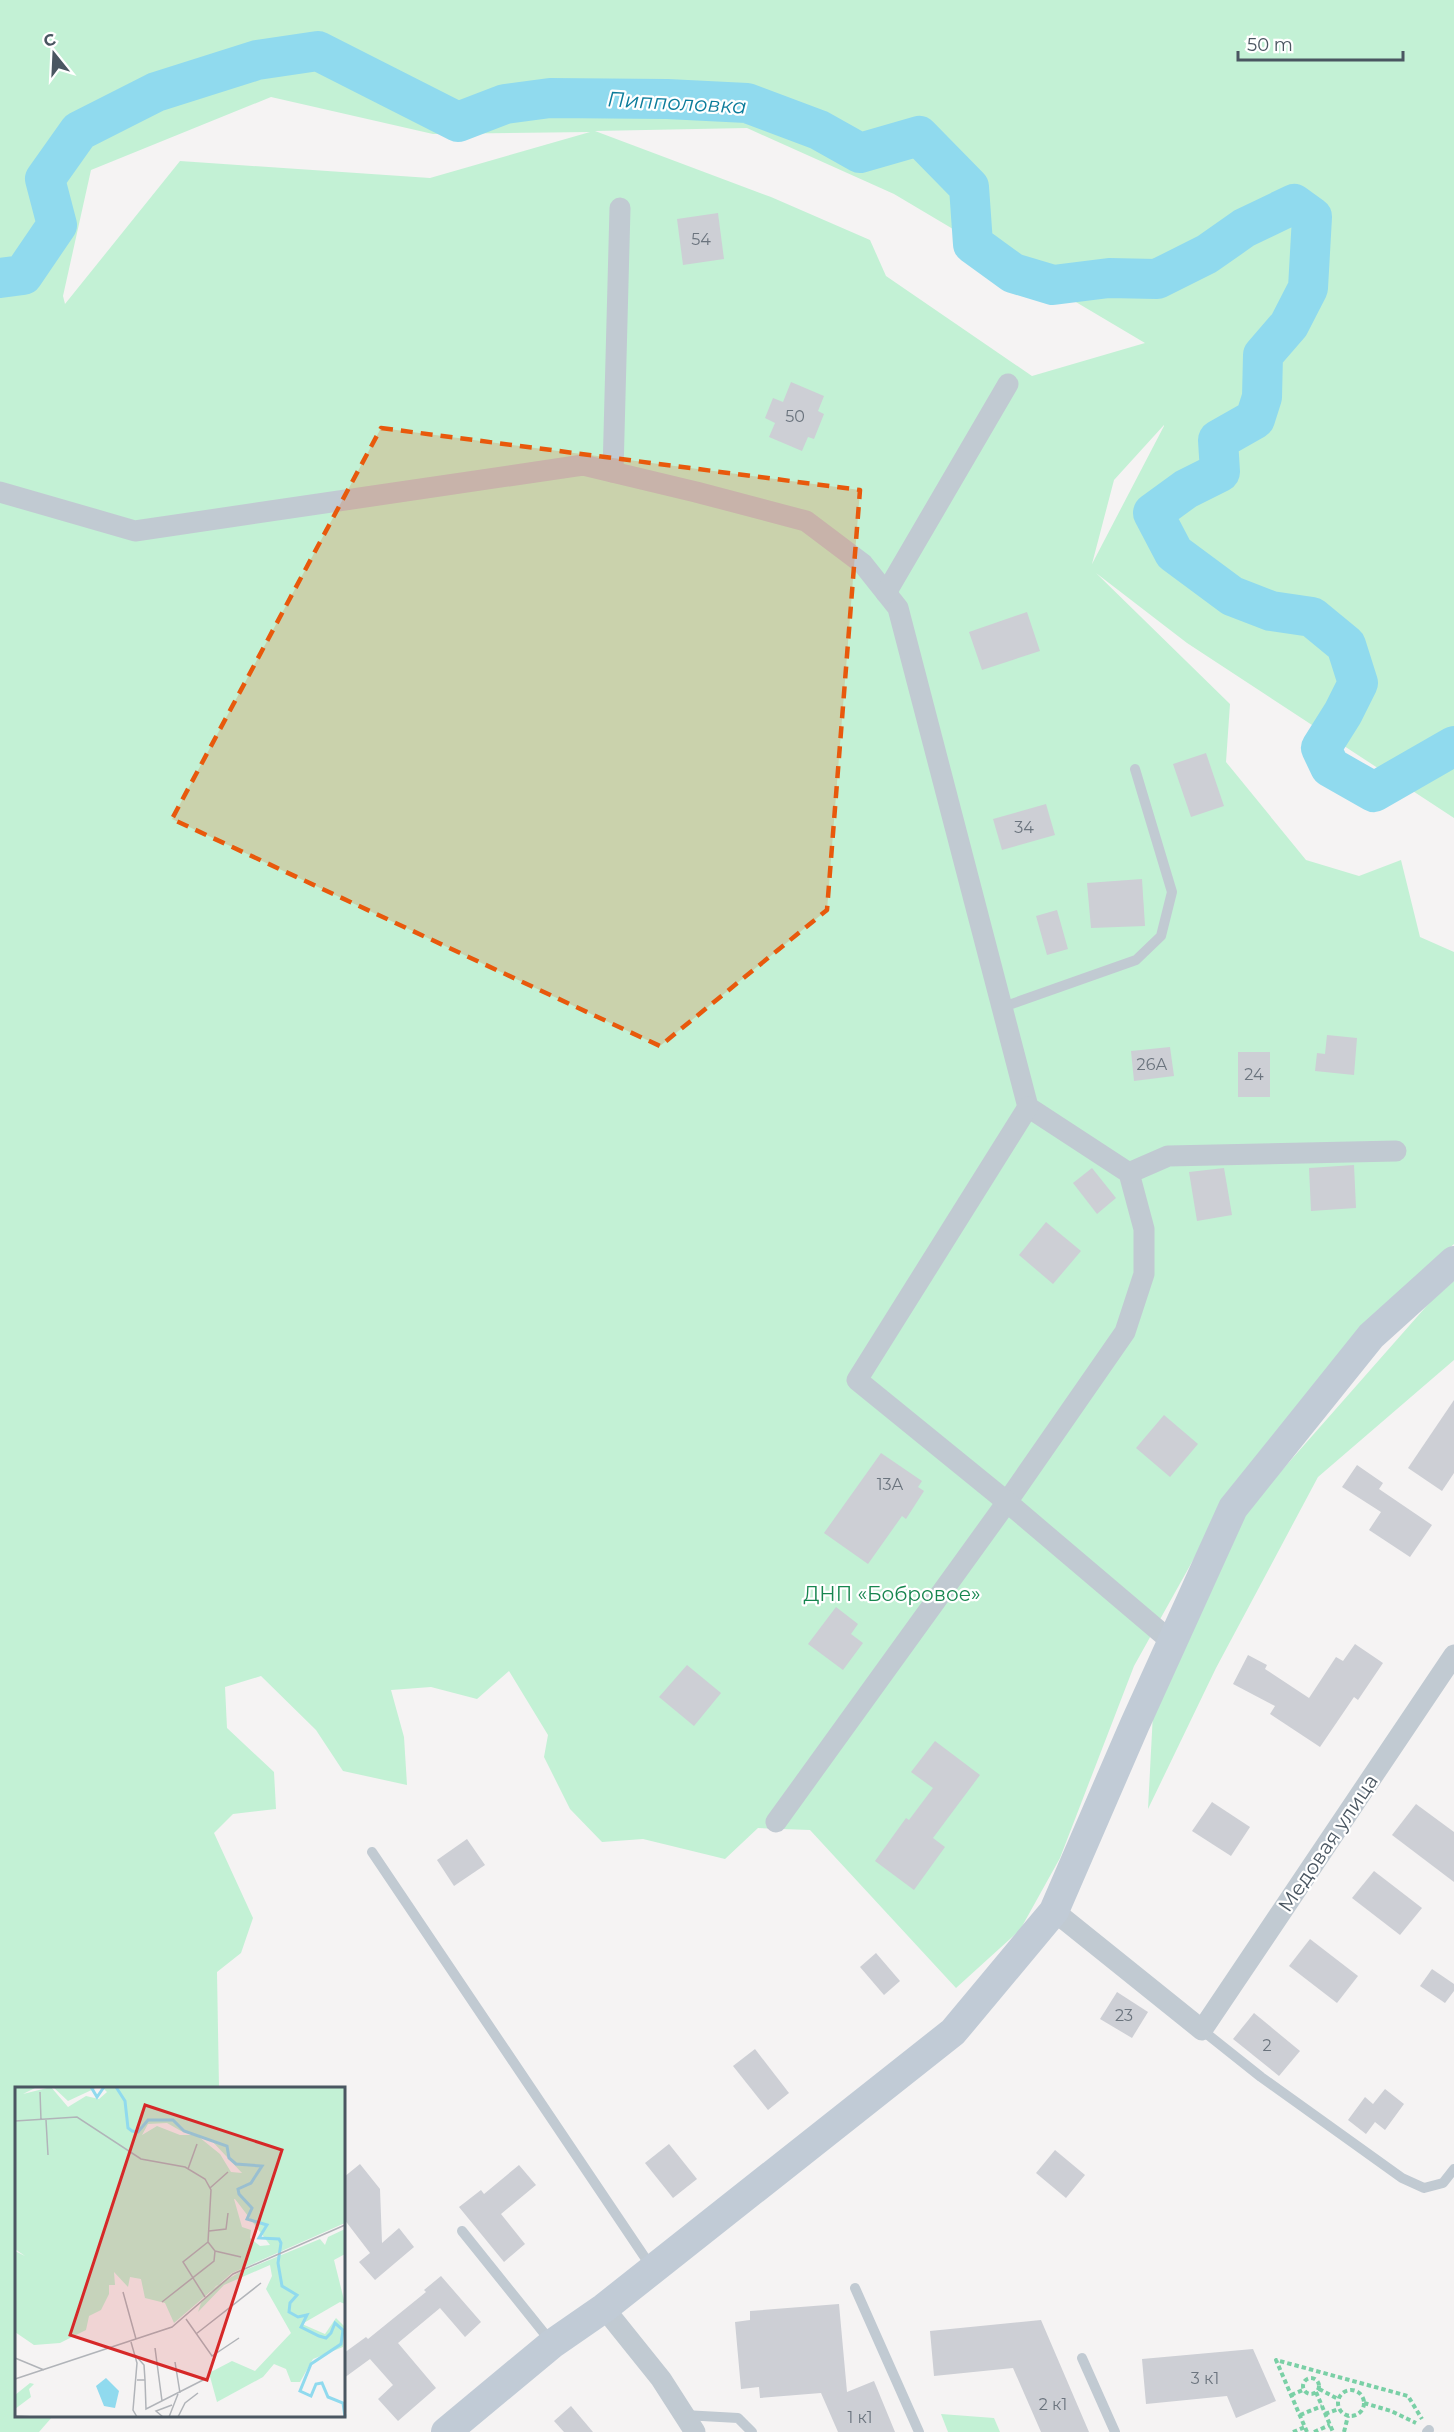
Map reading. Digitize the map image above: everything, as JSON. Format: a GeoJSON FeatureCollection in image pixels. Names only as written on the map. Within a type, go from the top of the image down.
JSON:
{"type":"FeatureCollection","features":[{"type":"Feature","properties":{"kind":"main road"},"geometry":{"type":"LineString","coordinates":[[447,2432],[552,2344],[604,2308],[953,2032],[1054,1911],[1233,1508],[1371,1336],[1454,1261]]}},
{"type":"Feature","properties":{"kind":"street"},"geometry":{"type":"LineString","coordinates":[[613,472],[620,208]]}},
{"type":"Feature","properties":{"kind":"street"},"geometry":{"type":"LineString","coordinates":[[886,593],[1008,384]]}},
{"type":"Feature","properties":{"kind":"street"},"geometry":{"type":"LineString","coordinates":[[0,492],[135,531],[583,465],[806,521],[863,564],[898,609],[1028,1107],[1129,1173],[1144,1229],[1144,1274],[1125,1332],[1007,1502],[776,1822]]}},
{"type":"Feature","properties":{"kind":"street"},"geometry":{"type":"LineString","coordinates":[[1028,1107],[857,1380],[1007,1502],[1172,1642]]}},
{"type":"Feature","properties":{"kind":"street"},"geometry":{"type":"LineString","coordinates":[[1129,1173],[1168,1156],[1396,1151]]}},
{"type":"Feature","properties":{"kind":"street","name":"Медовая улица"},"geometry":{"type":"LineString","coordinates":[[1202,2030],[1454,1655]]}},
{"type":"Feature","properties":{"kind":"street"},"geometry":{"type":"LineString","coordinates":[[1054,1911],[1202,2030]]}},
{"type":"Feature","properties":{"kind":"street"},"geometry":{"type":"LineString","coordinates":[[604,2308],[661,2379],[689,2423]]}},
{"type":"Feature","properties":{"kind":"lane"},"geometry":{"type":"LineString","coordinates":[[1003,1007],[1136,960],[1161,936],[1172,892],[1135,769]]}},
{"type":"Feature","properties":{"kind":"lane"},"geometry":{"type":"LineString","coordinates":[[372,1852],[652,2269]]}},
{"type":"Feature","properties":{"kind":"lane"},"geometry":{"type":"LineString","coordinates":[[1202,2030],[1261,2077],[1402,2178],[1425,2188],[1443,2183],[1454,2169]]}},
{"type":"Feature","properties":{"kind":"lane"},"geometry":{"type":"LineString","coordinates":[[462,2231],[552,2344]]}},
{"type":"Feature","properties":{"kind":"lane"},"geometry":{"type":"LineString","coordinates":[[855,2288],[919,2432]]}},
{"type":"Feature","properties":{"kind":"lane"},"geometry":{"type":"LineString","coordinates":[[1082,2358],[1115,2432]]}},
{"type":"Feature","properties":{"kind":"lane"},"geometry":{"type":"LineString","coordinates":[[689,2423],[738,2418],[752,2432]]}},
{"type":"Feature","properties":{"kind":"path"},"geometry":{"type":"LineString","coordinates":[[1307,2432],[1276,2360],[1408,2396],[1428,2431]]}},
{"type":"Feature","properties":{"kind":"path"},"geometry":{"type":"LineString","coordinates":[[1314,2379],[1316,2370]]}},
{"type":"Feature","properties":{"kind":"path"},"geometry":{"type":"LineString","coordinates":[[1303,2390],[1303,2382],[1307,2379],[1314,2379]]}},
{"type":"Feature","properties":{"kind":"path"},"geometry":{"type":"LineString","coordinates":[[1314,2379],[1319,2385],[1317,2391],[1333,2432]]}},
{"type":"Feature","properties":{"kind":"path"},"geometry":{"type":"LineString","coordinates":[[1355,2391],[1358,2382]]}},
{"type":"Feature","properties":{"kind":"path"},"geometry":{"type":"LineString","coordinates":[[1291,2395],[1303,2390]]}},
{"type":"Feature","properties":{"kind":"path"},"geometry":{"type":"LineString","coordinates":[[1303,2390],[1309,2395],[1317,2391],[1338,2399]]}},
{"type":"Feature","properties":{"kind":"path"},"geometry":{"type":"LineString","coordinates":[[1345,2391],[1355,2391],[1362,2396],[1364,2403],[1361,2412],[1356,2416],[1348,2416],[1339,2409],[1338,2399],[1345,2391]]}},
{"type":"Feature","properties":{"kind":"path"},"geometry":{"type":"LineString","coordinates":[[1364,2403],[1391,2411],[1428,2431]]}},
{"type":"Feature","properties":{"kind":"path"},"geometry":{"type":"LineString","coordinates":[[1300,2415],[1322,2406]]}},
{"type":"Feature","properties":{"kind":"path"},"geometry":{"type":"LineString","coordinates":[[1325,2414],[1339,2409]]}},
{"type":"Feature","properties":{"kind":"path"},"geometry":{"type":"LineString","coordinates":[[1344,2432],[1348,2416]]}},
{"type":"Feature","properties":{"kind":"path"},"geometry":{"type":"LineString","coordinates":[[1314,2432],[1330,2425]]}},
{"type":"Feature","properties":{"kind":"path"},"geometry":{"type":"LineString","coordinates":[[1293,2432],[1305,2427]]}},
{"type":"Feature","properties":{"kind":"highlighted area"},"geometry":{"type":"Polygon","coordinates":[[[381,428],[860,490],[827,910],[660,1046],[172,819],[381,428]]]}},
{"type":"Feature","properties":{"kind":"green space","name":"ДНП «Бобровое»"},"geometry":{"type":"Polygon","coordinates":[[[0,0],[1454,0],[1454,818],[1187,643],[1096,573],[1230,704],[1226,762],[1306,860],[1359,876],[1401,860],[1420,937],[1454,952],[1454,1244],[1357,1332],[1226,1501],[1134,1666],[1060,1858],[1020,1930],[956,1988],[810,1830],[758,1828],[725,1859],[643,1839],[602,1842],[570,1809],[544,1757],[548,1735],[509,1671],[477,1699],[431,1687],[391,1690],[404,1737],[407,1785],[343,1771],[316,1730],[261,1676],[225,1687],[227,1728],[274,1772],[276,1809],[233,1814],[214,1833],[253,1918],[241,1953],[217,1972],[219,2087],[15,2087],[15,2417],[52,2417],[39,2432],[0,2432],[0,0]],[[271,97],[91,170],[63,296],[65,304],[180,161],[430,178],[590,132],[433,134],[271,97]],[[747,128],[595,131],[771,197],[870,240],[886,276],[1032,376],[1145,343],[894,194],[747,128]],[[1164,426],[1114,480],[1092,564],[1164,426]]]}},
{"type":"Feature","properties":{"kind":"green space"},"geometry":{"type":"Polygon","coordinates":[[[1454,1281],[1454,1360],[1318,1477],[1216,1668],[1148,1809],[1153,1713],[1246,1511],[1431,1301],[1454,1281]]]}},
{"type":"Feature","properties":{"kind":"green space"},"geometry":{"type":"Polygon","coordinates":[[[941,2414],[994,2418],[1000,2432],[948,2432],[941,2414]]]}},
{"type":"Feature","properties":{"kind":"building"},"geometry":{"type":"Polygon","coordinates":[[[718,213],[724,259],[683,265],[677,219],[718,213]]]}},
{"type":"Feature","properties":{"kind":"building"},"geometry":{"type":"Polygon","coordinates":[[[791,382],[824,396],[818,411],[824,414],[814,439],[808,437],[802,451],[769,437],[775,423],[765,418],[773,398],[783,402],[791,382]]]}},
{"type":"Feature","properties":{"kind":"building"},"geometry":{"type":"Polygon","coordinates":[[[1027,612],[1040,651],[982,670],[969,632],[1027,612]]]}},
{"type":"Feature","properties":{"kind":"building"},"geometry":{"type":"Polygon","coordinates":[[[1206,753],[1224,806],[1191,817],[1173,764],[1206,753]]]}},
{"type":"Feature","properties":{"kind":"building"},"geometry":{"type":"Polygon","coordinates":[[[1046,804],[1055,835],[1002,850],[993,819],[1046,804]]]}},
{"type":"Feature","properties":{"kind":"building"},"geometry":{"type":"Polygon","coordinates":[[[1142,879],[1145,926],[1091,928],[1087,883],[1142,879]]]}},
{"type":"Feature","properties":{"kind":"building"},"geometry":{"type":"Polygon","coordinates":[[[1057,910],[1068,949],[1047,955],[1036,916],[1057,910]]]}},
{"type":"Feature","properties":{"kind":"building"},"geometry":{"type":"Polygon","coordinates":[[[1327,1035],[1357,1038],[1354,1075],[1315,1071],[1317,1053],[1325,1054],[1327,1035]]]}},
{"type":"Feature","properties":{"kind":"building"},"geometry":{"type":"Polygon","coordinates":[[[1170,1047],[1174,1076],[1134,1081],[1131,1051],[1170,1047]]]}},
{"type":"Feature","properties":{"kind":"building"},"geometry":{"type":"Polygon","coordinates":[[[1238,1052],[1270,1052],[1270,1097],[1238,1097],[1238,1052]]]}},
{"type":"Feature","properties":{"kind":"building"},"geometry":{"type":"Polygon","coordinates":[[[1354,1165],[1356,1208],[1311,1211],[1309,1168],[1354,1165]]]}},
{"type":"Feature","properties":{"kind":"building"},"geometry":{"type":"Polygon","coordinates":[[[1092,1168],[1116,1198],[1097,1214],[1073,1183],[1092,1168]]]}},
{"type":"Feature","properties":{"kind":"building"},"geometry":{"type":"Polygon","coordinates":[[[1224,1168],[1232,1215],[1197,1221],[1189,1172],[1224,1168]]]}},
{"type":"Feature","properties":{"kind":"building"},"geometry":{"type":"Polygon","coordinates":[[[1046,1222],[1081,1251],[1053,1284],[1019,1255],[1046,1222]]]}},
{"type":"Feature","properties":{"kind":"building"},"geometry":{"type":"Polygon","coordinates":[[[1454,1400],[1454,1473],[1442,1491],[1408,1468],[1454,1400]]]}},
{"type":"Feature","properties":{"kind":"building"},"geometry":{"type":"Polygon","coordinates":[[[1164,1415],[1198,1444],[1170,1477],[1136,1448],[1164,1415]]]}},
{"type":"Feature","properties":{"kind":"building"},"geometry":{"type":"Polygon","coordinates":[[[881,1453],[922,1481],[918,1487],[924,1491],[906,1519],[902,1516],[868,1564],[824,1533],[881,1453]]]}},
{"type":"Feature","properties":{"kind":"building"},"geometry":{"type":"Polygon","coordinates":[[[1357,1465],[1383,1483],[1379,1489],[1432,1525],[1410,1557],[1369,1530],[1381,1512],[1342,1487],[1357,1465]]]}},
{"type":"Feature","properties":{"kind":"building"},"geometry":{"type":"Polygon","coordinates":[[[836,1607],[858,1624],[851,1634],[863,1643],[843,1670],[808,1644],[836,1607]]]}},
{"type":"Feature","properties":{"kind":"building"},"geometry":{"type":"Polygon","coordinates":[[[1355,1644],[1383,1663],[1358,1700],[1354,1697],[1320,1747],[1270,1714],[1275,1706],[1233,1684],[1248,1655],[1267,1665],[1265,1669],[1309,1698],[1336,1657],[1343,1661],[1355,1644]]]}},
{"type":"Feature","properties":{"kind":"building"},"geometry":{"type":"Polygon","coordinates":[[[687,1665],[721,1693],[694,1726],[659,1697],[687,1665]]]}},
{"type":"Feature","properties":{"kind":"building"},"geometry":{"type":"Polygon","coordinates":[[[935,1741],[980,1775],[933,1838],[945,1847],[914,1890],[875,1861],[906,1818],[909,1820],[933,1788],[911,1772],[935,1741]]]}},
{"type":"Feature","properties":{"kind":"building"},"geometry":{"type":"Polygon","coordinates":[[[1212,1802],[1250,1827],[1231,1856],[1192,1831],[1212,1802]]]}},
{"type":"Feature","properties":{"kind":"building"},"geometry":{"type":"Polygon","coordinates":[[[1416,1804],[1454,1832],[1454,1882],[1392,1835],[1416,1804]]]}},
{"type":"Feature","properties":{"kind":"building"},"geometry":{"type":"Polygon","coordinates":[[[467,1839],[485,1865],[454,1886],[437,1860],[467,1839]]]}},
{"type":"Feature","properties":{"kind":"building"},"geometry":{"type":"Polygon","coordinates":[[[1374,1871],[1422,1908],[1400,1935],[1352,1898],[1374,1871]]]}},
{"type":"Feature","properties":{"kind":"building"},"geometry":{"type":"Polygon","coordinates":[[[1310,1939],[1358,1976],[1337,2003],[1289,1966],[1310,1939]]]}},
{"type":"Feature","properties":{"kind":"building"},"geometry":{"type":"Polygon","coordinates":[[[876,1953],[900,1981],[884,1995],[860,1967],[876,1953]]]}},
{"type":"Feature","properties":{"kind":"building"},"geometry":{"type":"Polygon","coordinates":[[[1432,1969],[1454,1984],[1454,1991],[1445,2003],[1420,1986],[1432,1969]]]}},
{"type":"Feature","properties":{"kind":"building"},"geometry":{"type":"Polygon","coordinates":[[[1117,1992],[1148,2012],[1132,2038],[1100,2019],[1117,1992]]]}},
{"type":"Feature","properties":{"kind":"building"},"geometry":{"type":"Polygon","coordinates":[[[1254,2013],[1300,2051],[1279,2076],[1233,2039],[1254,2013]]]}},
{"type":"Feature","properties":{"kind":"building"},"geometry":{"type":"Polygon","coordinates":[[[755,2049],[789,2093],[768,2110],[733,2066],[755,2049]]]}},
{"type":"Feature","properties":{"kind":"building"},"geometry":{"type":"Polygon","coordinates":[[[1385,2089],[1404,2104],[1385,2130],[1375,2122],[1366,2134],[1348,2120],[1365,2097],[1373,2104],[1385,2089]]]}},
{"type":"Feature","properties":{"kind":"building"},"geometry":{"type":"Polygon","coordinates":[[[669,2144],[697,2179],[673,2198],[645,2163],[669,2144]]]}},
{"type":"Feature","properties":{"kind":"building"},"geometry":{"type":"Polygon","coordinates":[[[1055,2150],[1085,2175],[1066,2198],[1036,2173],[1055,2150]]]}},
{"type":"Feature","properties":{"kind":"building"},"geometry":{"type":"Polygon","coordinates":[[[360,2164],[380,2189],[382,2243],[399,2228],[414,2247],[375,2280],[359,2262],[370,2253],[345,2220],[345,2176],[360,2164]]]}},
{"type":"Feature","properties":{"kind":"building"},"geometry":{"type":"Polygon","coordinates":[[[519,2165],[536,2185],[501,2214],[525,2244],[504,2262],[459,2207],[481,2190],[484,2194],[519,2165]]]}},
{"type":"Feature","properties":{"kind":"building"},"geometry":{"type":"Polygon","coordinates":[[[441,2276],[481,2322],[465,2337],[440,2308],[398,2343],[436,2388],[398,2421],[378,2399],[393,2385],[370,2359],[345,2377],[345,2352],[366,2337],[368,2339],[426,2292],[424,2290],[441,2276]]]}},
{"type":"Feature","properties":{"kind":"building"},"geometry":{"type":"Polygon","coordinates":[[[839,2304],[847,2392],[874,2381],[895,2432],[838,2432],[821,2393],[760,2398],[759,2387],[741,2389],[735,2322],[750,2320],[750,2311],[839,2304]]]}},
{"type":"Feature","properties":{"kind":"building"},"geometry":{"type":"Polygon","coordinates":[[[1041,2320],[1089,2432],[1041,2432],[1013,2368],[934,2376],[930,2331],[1041,2320]]]}},
{"type":"Feature","properties":{"kind":"building"},"geometry":{"type":"Polygon","coordinates":[[[1253,2349],[1276,2401],[1236,2418],[1227,2396],[1146,2404],[1142,2359],[1253,2349]]]}},
{"type":"Feature","properties":{"kind":"building"},"geometry":{"type":"Polygon","coordinates":[[[571,2406],[593,2432],[564,2432],[554,2421],[571,2406]]]}},
{"type":"Feature","properties":{"kind":"waterway","name":"Пипполовка"},"geometry":{"type":"LineString","coordinates":[[0,278],[23,275],[57,225],[45,179],[79,131],[156,92],[257,60],[318,51],[458,122],[505,104],[550,98],[667,99],[747,103],[819,130],[860,153],[919,136],[969,187],[973,244],[1013,273],[1053,285],[1109,278],[1157,279],[1207,254],[1244,228],[1294,204],[1312,217],[1308,288],[1289,325],[1263,355],[1262,397],[1255,419],[1218,440],[1220,472],[1186,489],[1153,513],[1174,553],[1232,596],[1271,611],[1312,617],[1346,645],[1358,683],[1343,713],[1321,748],[1330,767],[1374,792],[1454,746]]}}]}
